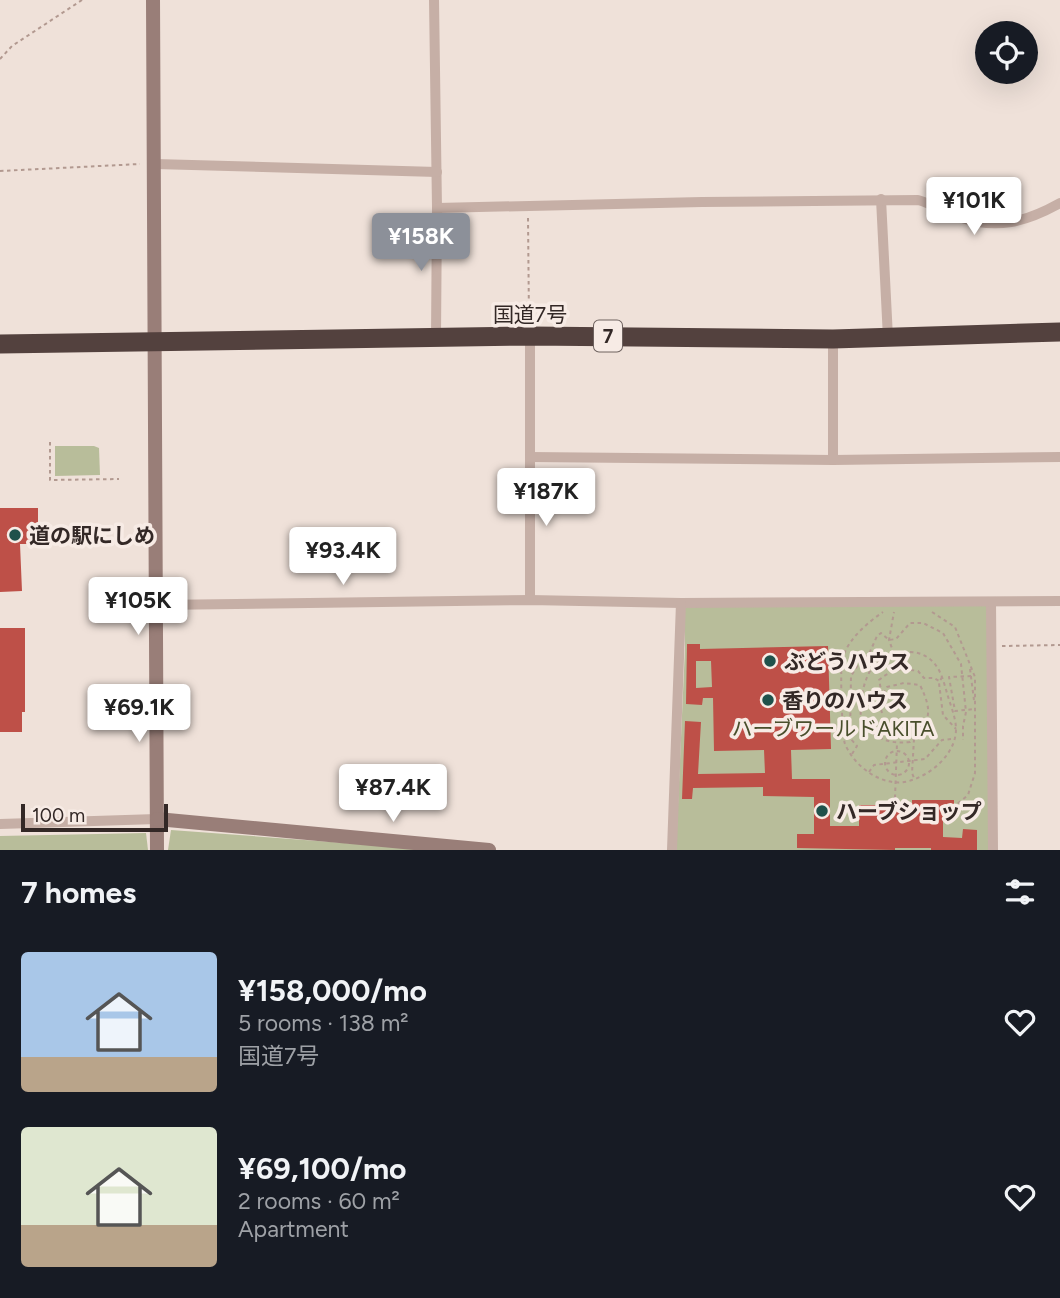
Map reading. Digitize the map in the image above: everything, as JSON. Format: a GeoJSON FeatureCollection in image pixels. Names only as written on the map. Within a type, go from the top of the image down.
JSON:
{"type":"FeatureCollection","features":[{"type":"Feature","properties":{"kind":"highway","name":"国道7号"},"geometry":{"type":"LineString","coordinates":[[0,344],[530,336],[833,339],[1060,332]]}},
{"type":"Feature","properties":{"kind":"street"},"geometry":{"type":"LineString","coordinates":[[153,0],[158,850]]}},
{"type":"Feature","properties":{"kind":"street"},"geometry":{"type":"LineString","coordinates":[[434,0],[436,337]]}},
{"type":"Feature","properties":{"kind":"street"},"geometry":{"type":"LineString","coordinates":[[155,163],[437,173]]}},
{"type":"Feature","properties":{"kind":"street"},"geometry":{"type":"LineString","coordinates":[[881,200],[887,338]]}},
{"type":"Feature","properties":{"kind":"street"},"geometry":{"type":"LineString","coordinates":[[437,208],[918,200],[933,204],[956,216],[999,224],[1016,222],[1060,203]]}},
{"type":"Feature","properties":{"kind":"street"},"geometry":{"type":"LineString","coordinates":[[530,336],[530,600]]}},
{"type":"Feature","properties":{"kind":"street"},"geometry":{"type":"LineString","coordinates":[[833,339],[833,460]]}},
{"type":"Feature","properties":{"kind":"street"},"geometry":{"type":"LineString","coordinates":[[530,457],[833,460],[1060,457]]}},
{"type":"Feature","properties":{"kind":"street"},"geometry":{"type":"LineString","coordinates":[[156,605],[530,600],[681,603],[1060,601]]}},
{"type":"Feature","properties":{"kind":"street"},"geometry":{"type":"LineString","coordinates":[[991,602],[993,850]]}},
{"type":"Feature","properties":{"kind":"street"},"geometry":{"type":"LineString","coordinates":[[672,850],[681,603]]}},
{"type":"Feature","properties":{"kind":"street"},"geometry":{"type":"LineString","coordinates":[[0,824],[157,820],[489,850]]}},
{"type":"Feature","properties":{"kind":"path"},"geometry":{"type":"LineString","coordinates":[[0,59],[12,46],[82,0]]}},
{"type":"Feature","properties":{"kind":"path"},"geometry":{"type":"LineString","coordinates":[[0,171],[155,163]]}},
{"type":"Feature","properties":{"kind":"path"},"geometry":{"type":"LineString","coordinates":[[528,206],[530,336]]}},
{"type":"Feature","properties":{"kind":"path"},"geometry":{"type":"LineString","coordinates":[[50,442],[50,480],[119,479]]}},
{"type":"Feature","properties":{"kind":"path"},"geometry":{"type":"LineString","coordinates":[[882,713],[878,702],[887,687],[904,683],[920,685],[930,705],[925,726],[910,741],[892,743],[875,736],[861,722],[860,706],[868,673],[894,654],[908,651],[927,656],[941,671],[956,730],[947,755],[927,775],[896,782],[885,781],[856,762],[844,743],[842,661],[847,648],[866,624],[889,608],[895,608],[889,640]]}},
{"type":"Feature","properties":{"kind":"path"},"geometry":{"type":"LineString","coordinates":[[932,612],[955,627],[975,677],[975,773],[968,795],[956,805]]}},
{"type":"Feature","properties":{"kind":"path"},"geometry":{"type":"LineString","coordinates":[[889,640],[896,639],[910,623],[923,623],[943,633],[961,664],[965,710],[963,740]]}},
{"type":"Feature","properties":{"kind":"path"},"geometry":{"type":"LineString","coordinates":[[851,754],[857,746],[850,738],[851,676],[869,654],[881,633],[889,640],[894,654]]}},
{"type":"Feature","properties":{"kind":"path"},"geometry":{"type":"LineString","coordinates":[[991,646],[1060,645]]}},
{"type":"Feature","properties":{"kind":"path"},"geometry":{"type":"LineString","coordinates":[[883,695],[879,680],[896,669],[918,671],[924,678],[939,681]]}},
{"type":"Feature","properties":{"kind":"path"},"geometry":{"type":"LineString","coordinates":[[970,669],[975,709]]}},
{"type":"Feature","properties":{"kind":"path"},"geometry":{"type":"LineString","coordinates":[[971,676],[949,677],[956,711],[975,709]]}},
{"type":"Feature","properties":{"kind":"path"},"geometry":{"type":"LineString","coordinates":[[942,677],[939,681],[943,715],[956,730]]}},
{"type":"Feature","properties":{"kind":"path"},"geometry":{"type":"LineString","coordinates":[[843,704],[860,706]]}},
{"type":"Feature","properties":{"kind":"path"},"geometry":{"type":"LineString","coordinates":[[914,738],[910,761],[907,769],[897,775],[890,772],[886,764],[889,755],[902,753],[910,761],[914,779]]}},
{"type":"Feature","properties":{"kind":"path"},"geometry":{"type":"LineString","coordinates":[[869,772],[874,765],[925,759],[942,740],[953,739]]}},
{"type":"Feature","properties":{"kind":"path"},"geometry":{"type":"LineString","coordinates":[[895,798],[897,743]]}},
{"type":"Feature","properties":{"kind":"green space"},"geometry":{"type":"Polygon","coordinates":[[[55,446],[99,448],[100,475],[55,476],[55,446]]]}},
{"type":"Feature","properties":{"kind":"green space","name":"ハーブワールドAKITA"},"geometry":{"type":"Polygon","coordinates":[[[684,606],[988,606],[989,850],[676,850],[685,648],[684,606]]]}},
{"type":"Feature","properties":{"kind":"green space"},"geometry":{"type":"Polygon","coordinates":[[[171,830],[398,847],[432,850],[168,850],[171,830]]]}},
{"type":"Feature","properties":{"kind":"green space"},"geometry":{"type":"Polygon","coordinates":[[[146,833],[148,850],[0,850],[0,836],[146,833]]]}},
{"type":"Feature","properties":{"kind":"building"},"geometry":{"type":"Polygon","coordinates":[[[0,508],[38,508],[38,525],[30,525],[30,544],[20,544],[22,591],[0,592],[0,508]]]}},
{"type":"Feature","properties":{"kind":"building"},"geometry":{"type":"Polygon","coordinates":[[[0,628],[25,628],[25,712],[22,712],[22,732],[0,732],[0,628]]]}},
{"type":"Feature","properties":{"kind":"building"},"geometry":{"type":"Polygon","coordinates":[[[687,644],[700,644],[700,649],[828,646],[831,749],[791,750],[792,779],[830,779],[830,826],[859,826],[859,805],[912,805],[912,800],[954,800],[954,812],[950,812],[950,818],[943,818],[943,837],[962,838],[963,829],[977,830],[977,850],[797,848],[797,834],[814,834],[814,797],[763,796],[763,787],[693,788],[692,799],[682,799],[685,721],[701,722],[698,774],[765,773],[764,750],[714,751],[713,698],[703,698],[702,705],[686,704],[687,644]],[[696,661],[696,688],[712,687],[711,661],[696,661]]]}},
{"type":"Feature","properties":{"kind":"place","name":"道の駅にしめ"},"geometry":{"type":"Point","coordinates":[15,535]}},
{"type":"Feature","properties":{"kind":"place","name":"ぶどうハウス"},"geometry":{"type":"Point","coordinates":[770,661]}},
{"type":"Feature","properties":{"kind":"place","name":"香りのハウス"},"geometry":{"type":"Point","coordinates":[768,700]}},
{"type":"Feature","properties":{"kind":"place","name":"ハーブショップ"},"geometry":{"type":"Point","coordinates":[822,811]}}]}
